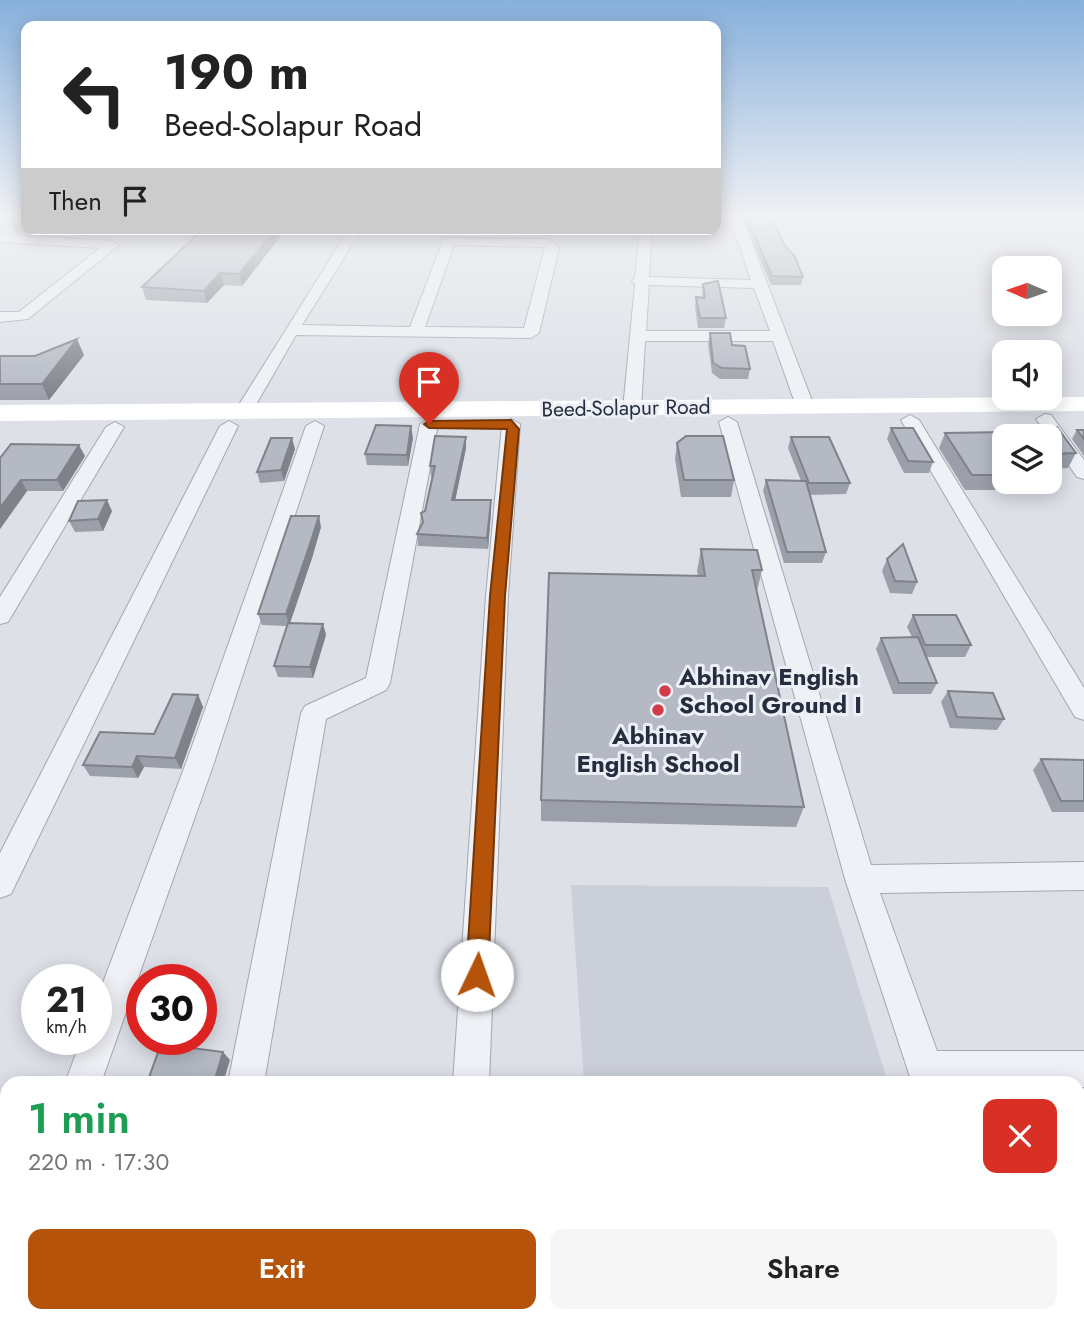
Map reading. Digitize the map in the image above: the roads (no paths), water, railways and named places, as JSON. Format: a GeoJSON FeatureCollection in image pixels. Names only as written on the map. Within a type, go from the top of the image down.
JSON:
{"type":"FeatureCollection","features":[{"type":"Feature","properties":{"kind":"main road","name":"Beed-Solapur Road"},"geometry":{"type":"LineString","coordinates":[[0,428],[115,427],[237,419],[632,409],[1084,404]]}},
{"type":"Feature","properties":{"kind":"main road","name":"Beed-Solapur Road"},"geometry":{"type":"LineString","coordinates":[[0,412],[237,419],[315,425],[1084,419]]}},
{"type":"Feature","properties":{"kind":"street"},"geometry":{"type":"LineString","coordinates":[[0,317],[23,316],[72,277]]}},
{"type":"Feature","properties":{"kind":"street"},"geometry":{"type":"LineString","coordinates":[[0,884],[237,419],[325,277]]}},
{"type":"Feature","properties":{"kind":"street"},"geometry":{"type":"LineString","coordinates":[[416,332],[436,277]]}},
{"type":"Feature","properties":{"kind":"street"},"geometry":{"type":"LineString","coordinates":[[291,330],[531,333],[545,277]]}},
{"type":"Feature","properties":{"kind":"street"},"geometry":{"type":"LineString","coordinates":[[632,409],[640,277]]}},
{"type":"Feature","properties":{"kind":"street"},"geometry":{"type":"LineString","coordinates":[[757,277],[805,406]]}},
{"type":"Feature","properties":{"kind":"street"},"geometry":{"type":"LineString","coordinates":[[639,281],[760,284]]}},
{"type":"Feature","properties":{"kind":"street"},"geometry":{"type":"LineString","coordinates":[[638,336],[779,336]]}},
{"type":"Feature","properties":{"kind":"street"},"geometry":{"type":"LineString","coordinates":[[1045,419],[1084,473]]}},
{"type":"Feature","properties":{"kind":"street"},"geometry":{"type":"LineString","coordinates":[[910,420],[1084,710]]}},
{"type":"Feature","properties":{"kind":"street"},"geometry":{"type":"LineString","coordinates":[[728,422],[860,879],[928,1076],[1084,1069]]}},
{"type":"Feature","properties":{"kind":"street"},"geometry":{"type":"LineString","coordinates":[[247,1076],[314,713],[377,683],[429,424]]}},
{"type":"Feature","properties":{"kind":"street"},"geometry":{"type":"LineString","coordinates":[[471,1076],[496,610],[511,424]]}},
{"type":"Feature","properties":{"kind":"street"},"geometry":{"type":"LineString","coordinates":[[86,1076],[200,763],[315,425]]}},
{"type":"Feature","properties":{"kind":"street"},"geometry":{"type":"LineString","coordinates":[[0,616],[115,427]]}},
{"type":"Feature","properties":{"kind":"street"},"geometry":{"type":"LineString","coordinates":[[860,879],[1084,876]]}},
{"type":"Feature","properties":{"kind":"place","name":"Abhinav English School Ground I"},"geometry":{"type":"Point","coordinates":[665,691]}},
{"type":"Feature","properties":{"kind":"place","name":"Abhinav English School"},"geometry":{"type":"Point","coordinates":[658,710]}}]}
